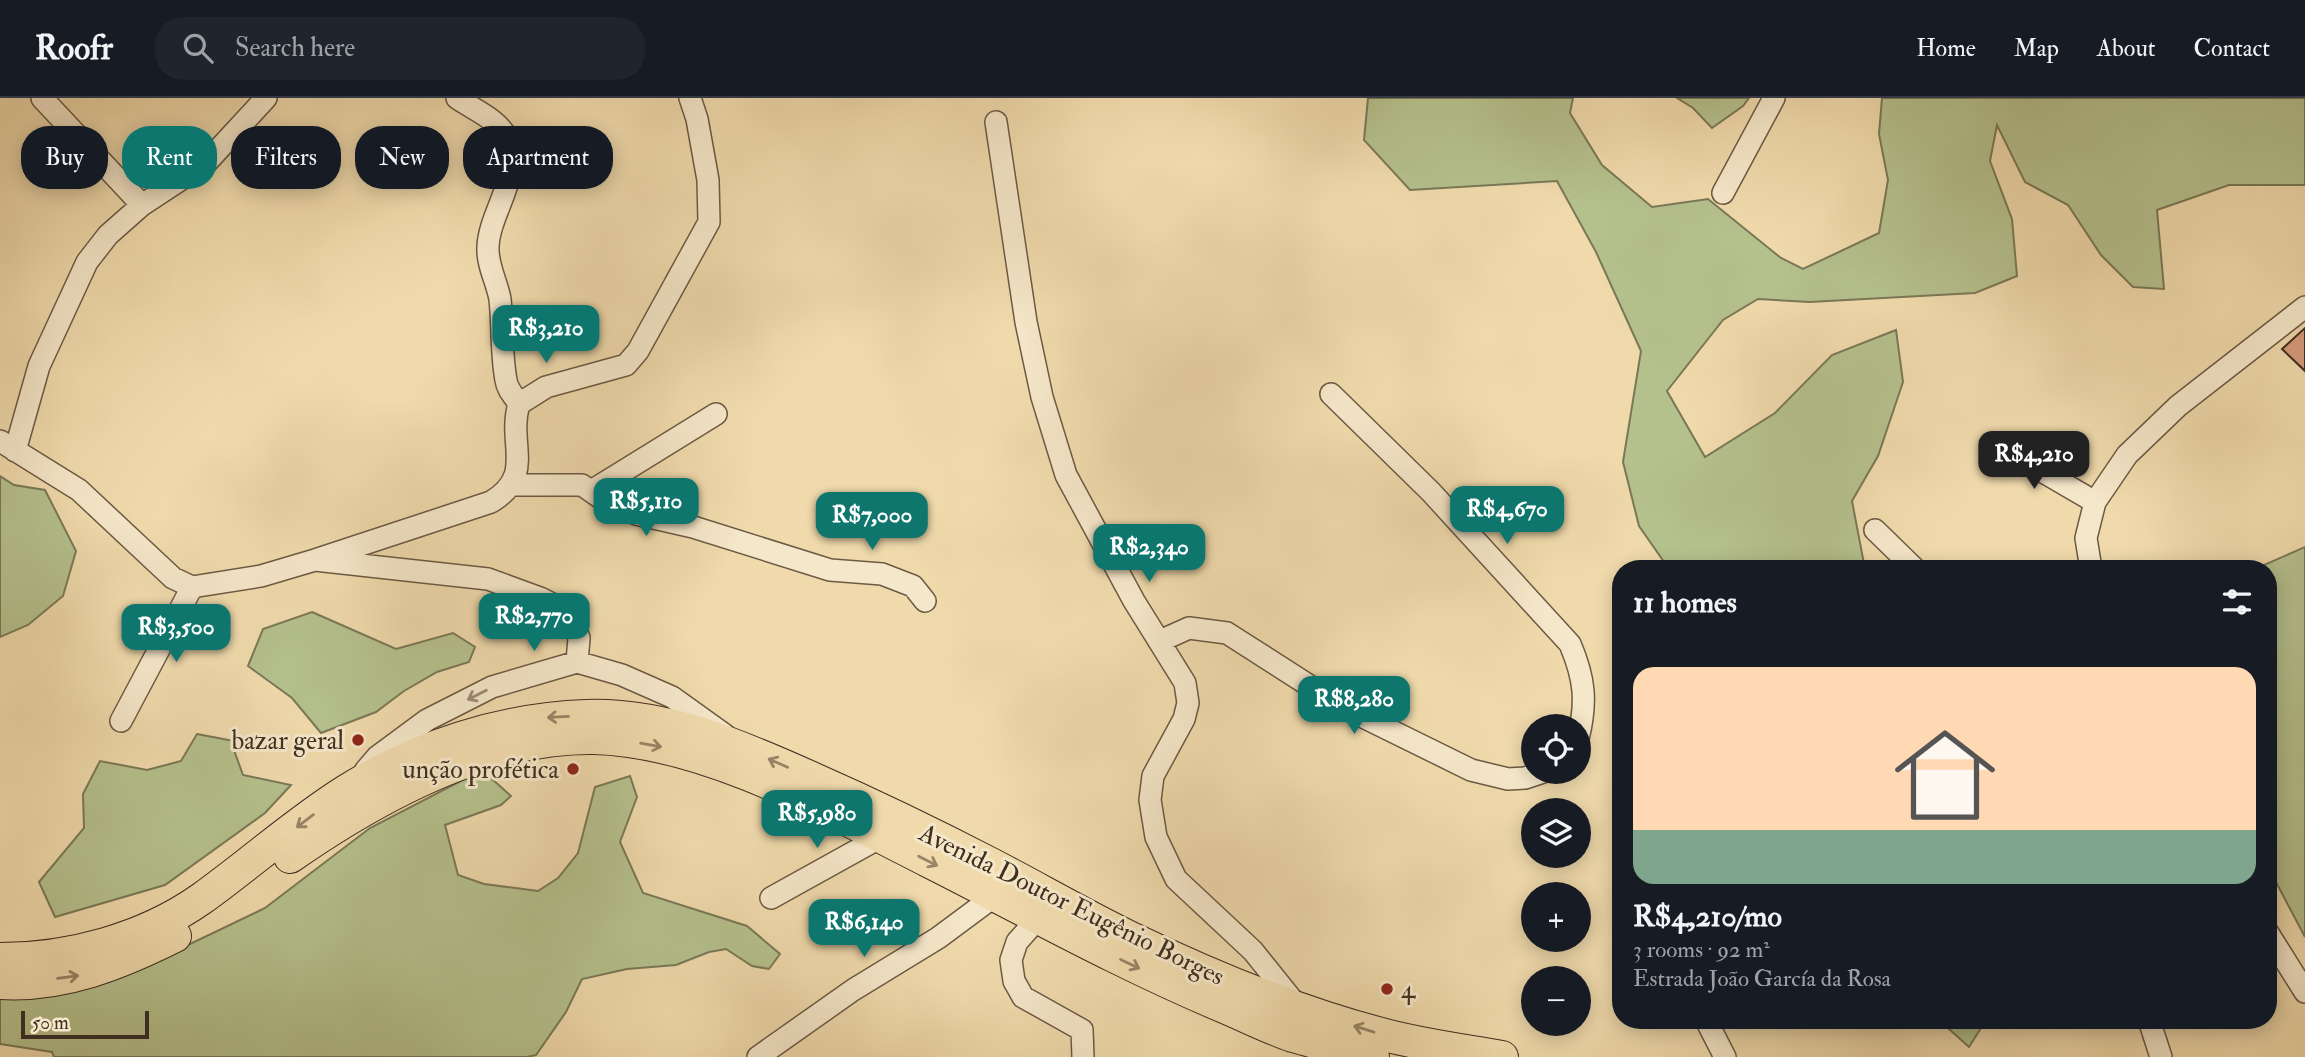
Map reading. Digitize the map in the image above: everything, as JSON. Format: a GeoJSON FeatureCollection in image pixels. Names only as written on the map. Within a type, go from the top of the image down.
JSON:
{"type":"FeatureCollection","features":[{"type":"Feature","properties":{"kind":"highway","name":"Avenida Doutor Eugênio Borges"},"geometry":{"type":"LineString","coordinates":[[0,959],[37,959],[92,948],[146,928],[197,902],[347,790],[420,754],[483,730],[545,718],[592,716],[647,722],[693,731],[738,745],[963,850],[1137,940],[1216,977],[1300,1009],[1383,1035],[1502,1057]]}},
{"type":"Feature","properties":{"kind":"highway","name":"Avenida Doutor Eugênio Borges"},"geometry":{"type":"LineString","coordinates":[[0,983],[74,977],[127,960],[194,924],[319,837],[388,796],[486,755],[544,741],[594,738],[648,743],[696,755],[755,778],[881,837],[1186,991],[1337,1052],[1373,1057]]}},
{"type":"Feature","properties":{"kind":"street"},"geometry":{"type":"LineString","coordinates":[[42,98],[142,205]]}},
{"type":"Feature","properties":{"kind":"street"},"geometry":{"type":"LineString","coordinates":[[266,98],[206,163],[142,205],[108,235],[87,262],[39,366],[7,446],[79,490],[173,578],[192,587],[261,576],[315,560],[491,502],[513,485],[516,473],[519,404],[506,382],[499,296],[488,247],[491,225],[511,172],[512,154],[507,137],[494,121],[457,98]]}},
{"type":"Feature","properties":{"kind":"street"},"geometry":{"type":"LineString","coordinates":[[519,404],[545,387],[626,365],[638,351],[679,274],[705,233],[710,215],[708,180],[697,119],[690,98]]}},
{"type":"Feature","properties":{"kind":"street"},"geometry":{"type":"LineString","coordinates":[[1723,193],[1774,98]]}},
{"type":"Feature","properties":{"kind":"street"},"geometry":{"type":"LineString","coordinates":[[996,122],[1026,321],[1042,397],[1066,475],[1134,601],[1185,684],[1188,702],[1171,746],[1153,776],[1150,800],[1156,837],[1177,879],[1253,951],[1300,1009]]}},
{"type":"Feature","properties":{"kind":"street"},"geometry":{"type":"LineString","coordinates":[[2090,560],[2086,538],[2095,502],[2127,455],[2178,406],[2305,307]]}},
{"type":"Feature","properties":{"kind":"street"},"geometry":{"type":"LineString","coordinates":[[1331,394],[1431,492],[1570,644],[1583,673],[1584,714]]}},
{"type":"Feature","properties":{"kind":"street"},"geometry":{"type":"LineString","coordinates":[[593,490],[716,414]]}},
{"type":"Feature","properties":{"kind":"street"},"geometry":{"type":"LineString","coordinates":[[1995,443],[2095,502]]}},
{"type":"Feature","properties":{"kind":"street"},"geometry":{"type":"LineString","coordinates":[[513,485],[582,485],[593,490],[605,501],[636,514],[693,527],[830,570],[882,574],[913,586],[925,601]]}},
{"type":"Feature","properties":{"kind":"street"},"geometry":{"type":"LineString","coordinates":[[1875,530],[1895,560]]}},
{"type":"Feature","properties":{"kind":"street"},"geometry":{"type":"LineString","coordinates":[[315,560],[488,579],[540,598],[562,609],[572,619],[579,638],[577,662]]}},
{"type":"Feature","properties":{"kind":"street"},"geometry":{"type":"LineString","coordinates":[[121,721],[192,587]]}},
{"type":"Feature","properties":{"kind":"street"},"geometry":{"type":"LineString","coordinates":[[1160,641],[1189,628],[1227,633],[1341,706],[1471,770],[1508,779],[1521,778]]}},
{"type":"Feature","properties":{"kind":"street"},"geometry":{"type":"LineString","coordinates":[[347,790],[377,757],[428,720],[492,687],[577,662],[622,675],[672,697],[738,745]]}},
{"type":"Feature","properties":{"kind":"street"},"geometry":{"type":"LineString","coordinates":[[771,898],[881,837]]}},
{"type":"Feature","properties":{"kind":"street"},"geometry":{"type":"LineString","coordinates":[[758,1057],[996,895]]}},
{"type":"Feature","properties":{"kind":"street"},"geometry":{"type":"LineString","coordinates":[[1039,918],[1017,942],[1011,960],[1014,981],[1023,997],[1082,1030],[1083,1057]]}},
{"type":"Feature","properties":{"kind":"street"},"geometry":{"type":"LineString","coordinates":[[2277,947],[2305,992]]}},
{"type":"Feature","properties":{"kind":"street"},"geometry":{"type":"LineString","coordinates":[[1711,1029],[1725,1057]]}},
{"type":"Feature","properties":{"kind":"street"},"geometry":{"type":"LineString","coordinates":[[2152,1029],[2161,1057]]}},
{"type":"Feature","properties":{"kind":"green space"},"geometry":{"type":"Polygon","coordinates":[[[1368,98],[1573,98],[1570,113],[1602,165],[1652,207],[1708,199],[1781,258],[1803,269],[1879,233],[1888,180],[1879,134],[1882,98],[2305,98],[2305,185],[2229,185],[2157,210],[2164,289],[2133,287],[2101,255],[2068,205],[2025,182],[1997,125],[1990,161],[2012,219],[2017,276],[1975,293],[1810,302],[1758,299],[1723,320],[1667,391],[1705,457],[1775,413],[1832,355],[1896,330],[1903,382],[1878,456],[1852,501],[1863,560],[1663,560],[1639,526],[1623,462],[1641,351],[1596,252],[1557,181],[1410,190],[1364,140],[1368,98]]]}},
{"type":"Feature","properties":{"kind":"green space"},"geometry":{"type":"Polygon","coordinates":[[[1677,98],[1749,98],[1743,106],[1712,128],[1693,108],[1677,98]]]}},
{"type":"Feature","properties":{"kind":"green space"},"geometry":{"type":"Polygon","coordinates":[[[0,476],[14,485],[45,490],[76,551],[63,596],[28,625],[0,637],[0,476]]]}},
{"type":"Feature","properties":{"kind":"green space"},"geometry":{"type":"Polygon","coordinates":[[[2305,547],[2305,937],[2277,884],[2275,560],[2305,547]]]}},
{"type":"Feature","properties":{"kind":"green space"},"geometry":{"type":"Polygon","coordinates":[[[312,612],[396,649],[453,633],[475,647],[469,662],[437,672],[404,691],[376,712],[321,733],[292,698],[248,666],[263,629],[312,612]]]}},
{"type":"Feature","properties":{"kind":"green space"},"geometry":{"type":"Polygon","coordinates":[[[197,734],[239,742],[235,753],[243,775],[291,785],[265,813],[165,885],[55,917],[39,882],[84,828],[83,794],[100,761],[147,770],[181,761],[197,734]]]}},
{"type":"Feature","properties":{"kind":"green space"},"geometry":{"type":"Polygon","coordinates":[[[482,770],[511,796],[501,805],[445,825],[458,875],[484,884],[538,891],[558,878],[578,853],[595,787],[630,776],[637,797],[620,842],[643,893],[747,926],[780,954],[769,969],[752,966],[726,949],[709,952],[676,965],[627,969],[582,979],[566,1012],[536,1055],[527,1057],[54,1057],[52,1052],[0,1044],[0,989],[163,957],[265,908],[370,828],[482,770]]]}},
{"type":"Feature","properties":{"kind":"green space"},"geometry":{"type":"Polygon","coordinates":[[[1949,1029],[1980,1029],[1969,1047],[1949,1029]]]}},
{"type":"Feature","properties":{"kind":"building"},"geometry":{"type":"Polygon","coordinates":[[[2305,328],[2305,371],[2282,349],[2305,328]]]}},
{"type":"Feature","properties":{"kind":"place","name":"bazar geral"},"geometry":{"type":"Point","coordinates":[358,740]}},
{"type":"Feature","properties":{"kind":"place","name":"unção profética"},"geometry":{"type":"Point","coordinates":[573,769]}},
{"type":"Feature","properties":{"kind":"place","name":"4"},"geometry":{"type":"Point","coordinates":[1387,989]}}]}
